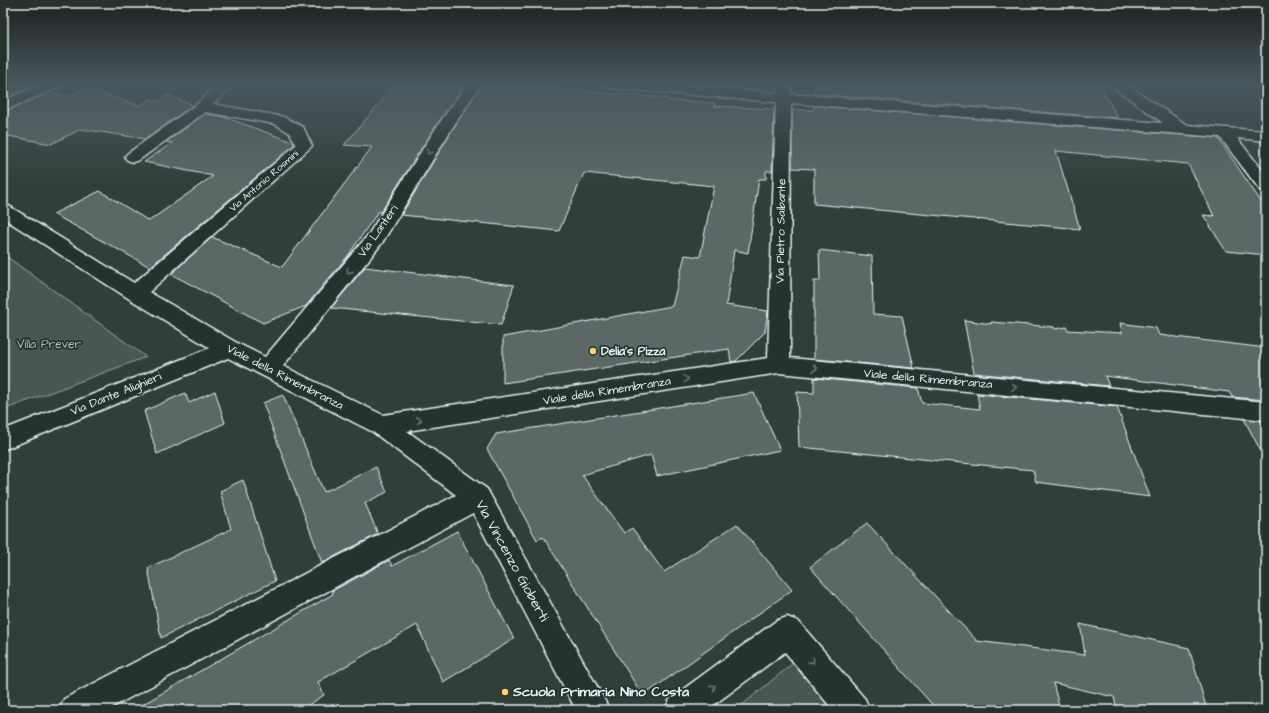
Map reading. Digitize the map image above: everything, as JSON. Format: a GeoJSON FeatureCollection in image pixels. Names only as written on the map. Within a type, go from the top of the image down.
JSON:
{"type":"FeatureCollection","features":[{"type":"Feature","properties":{"kind":"street"},"geometry":{"type":"LineString","coordinates":[[133,157],[188,117]]}},
{"type":"Feature","properties":{"kind":"street","name":"Via Antonio Rosmini"},"geometry":{"type":"LineString","coordinates":[[135,293],[304,146],[297,130],[280,120],[264,117]]}},
{"type":"Feature","properties":{"kind":"street","name":"Via Lanteri"},"geometry":{"type":"LineString","coordinates":[[268,369],[375,239],[451,117]]}},
{"type":"Feature","properties":{"kind":"street","name":"Via Pietro Saibante"},"geometry":{"type":"LineString","coordinates":[[779,365],[784,117]]}},
{"type":"Feature","properties":{"kind":"street"},"geometry":{"type":"LineString","coordinates":[[1053,117],[1183,130],[1266,136]]}},
{"type":"Feature","properties":{"kind":"street"},"geometry":{"type":"LineString","coordinates":[[1164,117],[1183,130]]}},
{"type":"Feature","properties":{"kind":"street"},"geometry":{"type":"LineString","coordinates":[[1225,133],[1266,186]]}},
{"type":"Feature","properties":{"kind":"street","name":"Viale della Rimembranza"},"geometry":{"type":"LineString","coordinates":[[3,210],[135,293],[229,349],[381,425],[779,365],[1266,411]]}},
{"type":"Feature","properties":{"kind":"street","name":"Via Dante Alighieri"},"geometry":{"type":"LineString","coordinates":[[3,440],[229,349]]}},
{"type":"Feature","properties":{"kind":"street","name":"Via Vincenzo Gioberti"},"geometry":{"type":"LineString","coordinates":[[381,425],[478,497],[593,710]]}},
{"type":"Feature","properties":{"kind":"street"},"geometry":{"type":"LineString","coordinates":[[76,710],[478,497]]}},
{"type":"Feature","properties":{"kind":"street"},"geometry":{"type":"LineString","coordinates":[[682,710],[787,632],[854,710]]}},
{"type":"Feature","properties":{"kind":"green space","name":"Villa Prever"},"geometry":{"type":"Polygon","coordinates":[[[3,254],[146,357],[3,410],[3,254]]]}},
{"type":"Feature","properties":{"kind":"green space"},"geometry":{"type":"Polygon","coordinates":[[[798,659],[840,710],[736,710],[798,659]]]}},
{"type":"Feature","properties":{"kind":"building"},"geometry":{"type":"Polygon","coordinates":[[[3,117],[176,117],[146,139],[81,129],[51,144],[3,135],[3,117]]]}},
{"type":"Feature","properties":{"kind":"building"},"geometry":{"type":"Polygon","coordinates":[[[200,117],[225,117],[293,142],[294,145],[150,267],[53,214],[100,191],[149,221],[213,176],[144,162],[172,143],[166,142],[200,117]]]}},
{"type":"Feature","properties":{"kind":"building"},"geometry":{"type":"Polygon","coordinates":[[[368,117],[442,117],[381,212],[378,212],[347,257],[306,306],[263,323],[171,274],[212,237],[282,267],[372,147],[344,145],[368,117]]]}},
{"type":"Feature","properties":{"kind":"building"},"geometry":{"type":"Polygon","coordinates":[[[461,117],[774,117],[772,171],[766,171],[766,179],[759,179],[748,253],[734,250],[726,305],[768,311],[765,332],[736,361],[731,362],[729,349],[503,383],[503,337],[672,306],[685,255],[700,257],[714,186],[584,173],[559,231],[401,215],[461,117]]]}},
{"type":"Feature","properties":{"kind":"building"},"geometry":{"type":"Polygon","coordinates":[[[792,117],[956,117],[1218,138],[1266,209],[1266,255],[1226,251],[1203,215],[1214,216],[1188,164],[1056,151],[1080,229],[814,204],[814,169],[792,168],[792,117]]]}},
{"type":"Feature","properties":{"kind":"building"},"geometry":{"type":"Polygon","coordinates":[[[819,250],[872,256],[873,314],[902,316],[914,368],[814,359],[814,281],[820,281],[819,250]]]}},
{"type":"Feature","properties":{"kind":"building"},"geometry":{"type":"Polygon","coordinates":[[[365,267],[514,285],[501,325],[331,308],[365,267]]]}},
{"type":"Feature","properties":{"kind":"building"},"geometry":{"type":"Polygon","coordinates":[[[964,320],[991,324],[991,322],[1054,327],[1055,329],[1067,327],[1067,330],[1122,333],[1120,323],[1156,328],[1159,335],[1266,348],[1266,400],[1232,397],[1229,392],[1105,376],[1109,386],[974,373],[964,320]]]}},
{"type":"Feature","properties":{"kind":"building"},"geometry":{"type":"Polygon","coordinates":[[[814,378],[918,388],[922,403],[980,409],[977,394],[1117,407],[1150,497],[1036,482],[1033,470],[799,447],[797,392],[814,393],[814,378]]]}},
{"type":"Feature","properties":{"kind":"building"},"geometry":{"type":"Polygon","coordinates":[[[215,391],[225,423],[157,454],[144,411],[185,393],[189,403],[215,391]]]}},
{"type":"Feature","properties":{"kind":"building"},"geometry":{"type":"Polygon","coordinates":[[[754,393],[780,450],[657,476],[651,455],[582,475],[624,533],[632,528],[664,572],[737,524],[792,590],[643,696],[543,537],[537,540],[487,449],[496,434],[754,393]]]}},
{"type":"Feature","properties":{"kind":"building"},"geometry":{"type":"Polygon","coordinates":[[[283,395],[324,492],[376,467],[387,492],[365,503],[378,534],[322,563],[263,403],[283,395]]]}},
{"type":"Feature","properties":{"kind":"building"},"geometry":{"type":"Polygon","coordinates":[[[1244,419],[1266,421],[1266,461],[1244,419]]]}},
{"type":"Feature","properties":{"kind":"building"},"geometry":{"type":"Polygon","coordinates":[[[243,480],[275,581],[161,638],[148,568],[231,529],[220,491],[243,480]]]}},
{"type":"Feature","properties":{"kind":"building"},"geometry":{"type":"Polygon","coordinates":[[[867,523],[977,641],[1085,655],[1080,624],[1189,648],[1207,710],[1117,710],[1114,697],[1053,683],[1060,710],[937,710],[810,567],[867,523]]]}},
{"type":"Feature","properties":{"kind":"building"},"geometry":{"type":"Polygon","coordinates":[[[457,531],[514,639],[443,682],[417,625],[318,682],[324,695],[301,710],[133,710],[333,594],[332,591],[389,560],[392,566],[457,531]]]}},
{"type":"Feature","properties":{"kind":"place","name":"Delia's Pizza"},"geometry":{"type":"Point","coordinates":[593,351]}},
{"type":"Feature","properties":{"kind":"place","name":"Scuola Primaria Nino Costa"},"geometry":{"type":"Point","coordinates":[505,692]}}]}
